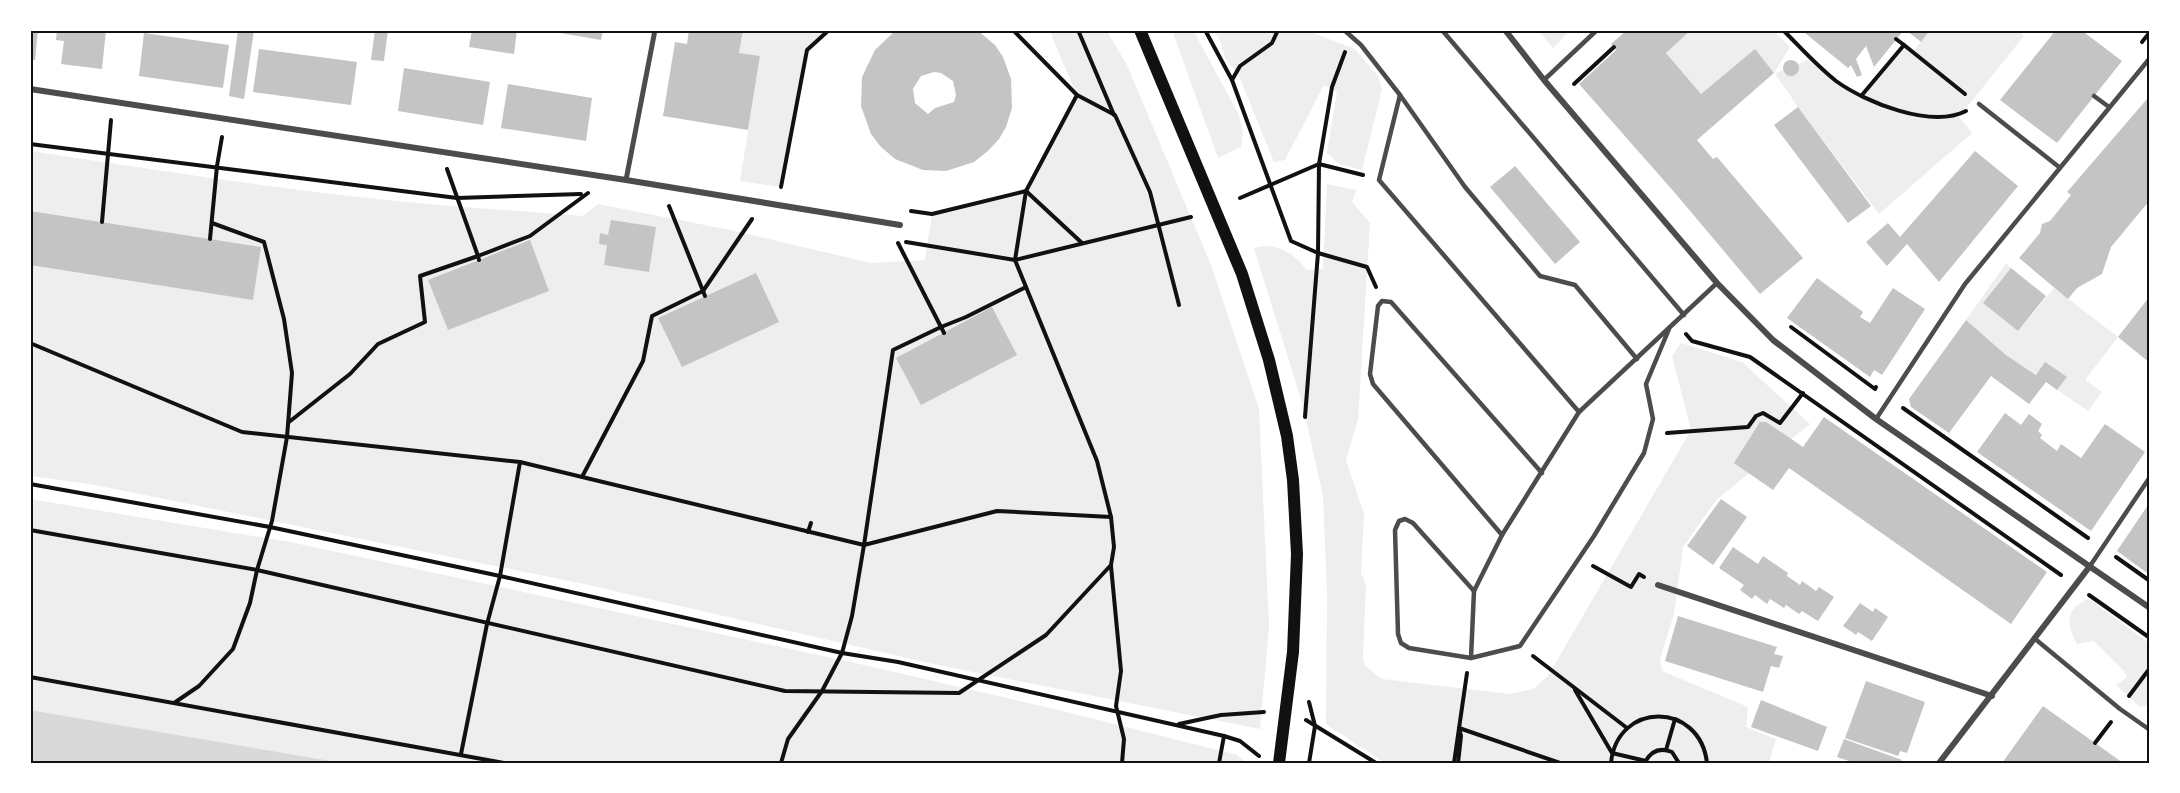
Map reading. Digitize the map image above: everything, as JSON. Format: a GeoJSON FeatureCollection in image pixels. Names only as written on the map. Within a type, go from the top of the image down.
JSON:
{"type":"FeatureCollection","features":[{"type":"Feature","properties":{"kind":"main road"},"geometry":{"type":"LineString","coordinates":[[1140,30],[1242,274],[1257,318],[1281,407],[1293,480],[1297,554],[1293,652],[1279,763]]}},
{"type":"Feature","properties":{"kind":"street"},"geometry":{"type":"LineString","coordinates":[[627,180],[655,30]]}},
{"type":"Feature","properties":{"kind":"street"},"geometry":{"type":"LineString","coordinates":[[1505,30],[1544,80],[1717,283],[1773,340],[1876,419],[2150,608]]}},
{"type":"Feature","properties":{"kind":"street"},"geometry":{"type":"LineString","coordinates":[[30,90],[627,180],[900,225]]}},
{"type":"Feature","properties":{"kind":"street"},"geometry":{"type":"LineString","coordinates":[[1939,763],[2090,566]]}},
{"type":"Feature","properties":{"kind":"street"},"geometry":{"type":"LineString","coordinates":[[1658,585],[1992,696]]}},
{"type":"Feature","properties":{"kind":"lane"},"geometry":{"type":"LineString","coordinates":[[1344,30],[1361,45],[1400,95],[1465,187],[1540,276],[1575,285],[1637,359]]}},
{"type":"Feature","properties":{"kind":"lane"},"geometry":{"type":"LineString","coordinates":[[1442,30],[1684,315]]}},
{"type":"Feature","properties":{"kind":"lane"},"geometry":{"type":"LineString","coordinates":[[1544,80],[1597,30]]}},
{"type":"Feature","properties":{"kind":"lane"},"geometry":{"type":"LineString","coordinates":[[1876,419],[1965,284],[2150,58]]}},
{"type":"Feature","properties":{"kind":"lane"},"geometry":{"type":"LineString","coordinates":[[1400,95],[1379,180],[1580,412]]}},
{"type":"Feature","properties":{"kind":"lane"},"geometry":{"type":"LineString","coordinates":[[2094,96],[2109,107]]}},
{"type":"Feature","properties":{"kind":"lane"},"geometry":{"type":"LineString","coordinates":[[1979,104],[2059,168]]}},
{"type":"Feature","properties":{"kind":"lane"},"geometry":{"type":"LineString","coordinates":[[1471,658],[1474,591],[1502,535],[1580,412],[1717,283]]}},
{"type":"Feature","properties":{"kind":"lane"},"geometry":{"type":"LineString","coordinates":[[1502,535],[1373,384],[1370,374],[1378,306],[1382,301],[1391,302],[1542,473]]}},
{"type":"Feature","properties":{"kind":"lane"},"geometry":{"type":"LineString","coordinates":[[1474,591],[1413,523],[1406,519],[1399,521],[1395,530],[1398,634],[1401,643],[1409,648],[1471,658],[1520,646],[1579,558],[1644,453],[1653,419],[1646,384],[1669,329]]}},
{"type":"Feature","properties":{"kind":"lane"},"geometry":{"type":"LineString","coordinates":[[2090,566],[2150,477]]}},
{"type":"Feature","properties":{"kind":"lane"},"geometry":{"type":"LineString","coordinates":[[2034,638],[2120,709],[2150,730]]}},
{"type":"Feature","properties":{"kind":"path"},"geometry":{"type":"LineString","coordinates":[[781,187],[807,50],[829,30]]}},
{"type":"Feature","properties":{"kind":"path"},"geometry":{"type":"LineString","coordinates":[[1013,30],[1077,95],[1114,115]]}},
{"type":"Feature","properties":{"kind":"path"},"geometry":{"type":"LineString","coordinates":[[1078,30],[1150,192],[1179,305]]}},
{"type":"Feature","properties":{"kind":"path"},"geometry":{"type":"LineString","coordinates":[[1205,30],[1232,80],[1291,241],[1318,253],[1367,267],[1382,301]]}},
{"type":"Feature","properties":{"kind":"path"},"geometry":{"type":"LineString","coordinates":[[1232,80],[1240,66],[1272,43],[1278,30]]}},
{"type":"Feature","properties":{"kind":"path"},"geometry":{"type":"LineString","coordinates":[[1782,30],[1836,80],[1862,95],[1903,113],[1934,117],[1962,113],[1979,104],[1896,39]]}},
{"type":"Feature","properties":{"kind":"path"},"geometry":{"type":"LineString","coordinates":[[1318,253],[1319,164],[1332,87],[1350,36]]}},
{"type":"Feature","properties":{"kind":"path"},"geometry":{"type":"LineString","coordinates":[[1862,95],[1904,45]]}},
{"type":"Feature","properties":{"kind":"path"},"geometry":{"type":"LineString","coordinates":[[1581,93],[1574,84],[1614,47]]}},
{"type":"Feature","properties":{"kind":"path"},"geometry":{"type":"LineString","coordinates":[[1077,95],[1026,191],[1015,260],[1097,461],[1111,517],[1114,547],[1111,565],[1121,670],[1117,711],[1124,739],[1122,763]]}},
{"type":"Feature","properties":{"kind":"path"},"geometry":{"type":"LineString","coordinates":[[102,222],[113,101]]}},
{"type":"Feature","properties":{"kind":"path"},"geometry":{"type":"LineString","coordinates":[[210,239],[217,166],[225,118]]}},
{"type":"Feature","properties":{"kind":"path"},"geometry":{"type":"LineString","coordinates":[[30,144],[458,198],[588,194],[530,236],[478,258],[420,276],[425,322],[378,344],[350,374],[288,423]]}},
{"type":"Feature","properties":{"kind":"path"},"geometry":{"type":"LineString","coordinates":[[439,151],[478,258]]}},
{"type":"Feature","properties":{"kind":"path"},"geometry":{"type":"LineString","coordinates":[[1240,198],[1319,164],[1379,180]]}},
{"type":"Feature","properties":{"kind":"path"},"geometry":{"type":"LineString","coordinates":[[1026,191],[1082,243]]}},
{"type":"Feature","properties":{"kind":"path"},"geometry":{"type":"LineString","coordinates":[[667,203],[705,296]]}},
{"type":"Feature","properties":{"kind":"path"},"geometry":{"type":"LineString","coordinates":[[582,477],[643,362],[652,316],[703,291],[754,216]]}},
{"type":"Feature","properties":{"kind":"path"},"geometry":{"type":"LineString","coordinates":[[1015,260],[1191,218]]}},
{"type":"Feature","properties":{"kind":"path"},"geometry":{"type":"LineString","coordinates":[[174,703],[199,686],[233,649],[250,603],[270,527],[287,437],[292,372],[284,319],[264,242],[212,223]]}},
{"type":"Feature","properties":{"kind":"path"},"geometry":{"type":"LineString","coordinates":[[897,241],[944,333]]}},
{"type":"Feature","properties":{"kind":"path"},"geometry":{"type":"LineString","coordinates":[[781,763],[788,740],[822,692],[842,653],[852,616],[864,545],[893,350],[1026,287]]}},
{"type":"Feature","properties":{"kind":"path"},"geometry":{"type":"LineString","coordinates":[[1787,324],[1875,389],[1881,380]]}},
{"type":"Feature","properties":{"kind":"path"},"geometry":{"type":"LineString","coordinates":[[30,343],[242,432],[520,462],[864,545],[998,511],[1111,517]]}},
{"type":"Feature","properties":{"kind":"path"},"geometry":{"type":"LineString","coordinates":[[1650,434],[1748,427],[1756,416],[1763,413],[1780,423],[1803,394]]}},
{"type":"Feature","properties":{"kind":"path"},"geometry":{"type":"LineString","coordinates":[[1900,403],[1904,410],[2150,581]]}},
{"type":"Feature","properties":{"kind":"path"},"geometry":{"type":"LineString","coordinates":[[461,754],[487,624],[500,576],[520,462]]}},
{"type":"Feature","properties":{"kind":"path"},"geometry":{"type":"LineString","coordinates":[[30,484],[270,527],[1117,711],[1240,741],[1266,761]]}},
{"type":"Feature","properties":{"kind":"path"},"geometry":{"type":"LineString","coordinates":[[808,532],[811,524]]}},
{"type":"Feature","properties":{"kind":"path"},"geometry":{"type":"LineString","coordinates":[[30,530],[257,570],[785,691],[959,693],[1046,635],[1111,565]]}},
{"type":"Feature","properties":{"kind":"path"},"geometry":{"type":"LineString","coordinates":[[1579,558],[1630,587],[1639,574],[1658,585]]}},
{"type":"Feature","properties":{"kind":"path"},"geometry":{"type":"LineString","coordinates":[[1520,646],[1627,728]]}},
{"type":"Feature","properties":{"kind":"path"},"geometry":{"type":"LineString","coordinates":[[1456,763],[1464,689],[1471,658]]}},
{"type":"Feature","properties":{"kind":"path"},"geometry":{"type":"LineString","coordinates":[[30,677],[504,763]]}},
{"type":"Feature","properties":{"kind":"path"},"geometry":{"type":"LineString","coordinates":[[1573,687],[1612,753],[1646,762],[1656,750],[1666,750],[1676,756],[1679,763]]}},
{"type":"Feature","properties":{"kind":"path"},"geometry":{"type":"LineString","coordinates":[[1176,725],[1221,715],[1270,711]]}},
{"type":"Feature","properties":{"kind":"path"},"geometry":{"type":"LineString","coordinates":[[1298,715],[1376,763]]}},
{"type":"Feature","properties":{"kind":"path"},"geometry":{"type":"LineString","coordinates":[[1611,763],[1617,740],[1627,728],[1649,717],[1662,716],[1689,726],[1700,738],[1706,752],[1707,763]]}},
{"type":"Feature","properties":{"kind":"path"},"geometry":{"type":"LineString","coordinates":[[2095,743],[2114,718]]}},
{"type":"Feature","properties":{"kind":"path"},"geometry":{"type":"LineString","coordinates":[[1666,750],[1675,719]]}},
{"type":"Feature","properties":{"kind":"path"},"geometry":{"type":"LineString","coordinates":[[1309,763],[1315,726]]}},
{"type":"Feature","properties":{"kind":"path"},"geometry":{"type":"LineString","coordinates":[[1459,728],[1560,763]]}},
{"type":"Feature","properties":{"kind":"path"},"geometry":{"type":"LineString","coordinates":[[1219,763],[1224,736]]}},
{"type":"Feature","properties":{"kind":"shaded area"},"geometry":{"type":"Polygon","coordinates":[[[743,30],[829,30],[807,50],[781,187],[740,181],[760,57],[739,53],[743,30]]]}},
{"type":"Feature","properties":{"kind":"shaded area"},"geometry":{"type":"Polygon","coordinates":[[[1049,30],[1106,30],[1127,65],[1211,265],[1259,409],[1269,627],[1260,729],[938,665],[584,584],[95,485],[30,476],[30,151],[278,187],[428,204],[583,216],[598,204],[730,230],[871,263],[925,260],[932,214],[1026,191],[1077,95],[1049,30]]]}},
{"type":"Feature","properties":{"kind":"shaded area"},"geometry":{"type":"Polygon","coordinates":[[[1172,30],[1193,30],[1239,115],[1243,131],[1241,147],[1218,158],[1172,30]]]}},
{"type":"Feature","properties":{"kind":"shaded area"},"geometry":{"type":"Polygon","coordinates":[[[1213,30],[1312,30],[1313,33],[1355,49],[1378,76],[1382,89],[1362,170],[1339,164],[1327,153],[1337,92],[1324,85],[1285,160],[1274,162],[1239,76],[1225,58],[1220,40],[1213,30]]]}},
{"type":"Feature","properties":{"kind":"shaded area"},"geometry":{"type":"Polygon","coordinates":[[[1538,30],[1570,30],[1553,48],[1538,30]]]}},
{"type":"Feature","properties":{"kind":"shaded area"},"geometry":{"type":"Polygon","coordinates":[[[1691,30],[1773,30],[1790,47],[1774,73],[1755,49],[1701,94],[1666,53],[1691,30]]]}},
{"type":"Feature","properties":{"kind":"shaded area"},"geometry":{"type":"Polygon","coordinates":[[[1930,30],[2017,30],[2024,36],[1959,117],[1972,133],[1879,214],[1775,74],[1812,58],[1836,80],[1862,95],[1904,45],[1913,52],[1930,30]]]}},
{"type":"Feature","properties":{"kind":"shaded area"},"geometry":{"type":"Polygon","coordinates":[[[1327,184],[1356,190],[1352,202],[1370,223],[1358,419],[1346,460],[1364,514],[1361,573],[1366,585],[1363,657],[1365,666],[1382,679],[1510,694],[1533,689],[1548,676],[1691,430],[1672,356],[1681,343],[1742,362],[1810,424],[1717,499],[1683,547],[1674,614],[1660,659],[1662,671],[1748,707],[1746,727],[1776,739],[1769,763],[1385,763],[1326,724],[1327,595],[1323,496],[1303,406],[1254,248],[1270,246],[1284,250],[1296,258],[1307,270],[1323,269],[1327,184]]]}},
{"type":"Feature","properties":{"kind":"shaded area"},"geometry":{"type":"Polygon","coordinates":[[[2006,263],[2011,268],[1984,303],[2018,331],[2054,288],[2118,337],[2085,380],[2102,392],[2088,411],[2057,390],[2066,378],[2033,373],[2006,355],[1966,320],[2006,263]]]}},
{"type":"Feature","properties":{"kind":"shaded area"},"geometry":{"type":"Polygon","coordinates":[[[30,499],[290,542],[851,662],[1050,708],[1237,755],[1246,763],[341,763],[30,710],[30,499]]]}},
{"type":"Feature","properties":{"kind":"shaded area"},"geometry":{"type":"Polygon","coordinates":[[[2089,599],[2150,644],[2150,705],[2140,707],[2116,685],[2127,677],[2124,671],[2094,641],[2077,644],[2071,630],[2070,617],[2075,607],[2089,599]]]}},
{"type":"Feature","properties":{"kind":"shaded area"},"geometry":{"type":"Polygon","coordinates":[[[30,710],[325,760],[341,763],[30,763],[30,710]]]}},
{"type":"Feature","properties":{"kind":"building"},"geometry":{"type":"Polygon","coordinates":[[[30,30],[38,30],[35,60],[30,60],[30,30]]]}},
{"type":"Feature","properties":{"kind":"building"},"geometry":{"type":"Polygon","coordinates":[[[57,30],[106,30],[102,69],[61,64],[64,41],[56,40],[57,30]]]}},
{"type":"Feature","properties":{"kind":"building"},"geometry":{"type":"Polygon","coordinates":[[[238,30],[254,30],[244,99],[229,96],[238,30]]]}},
{"type":"Feature","properties":{"kind":"building"},"geometry":{"type":"Polygon","coordinates":[[[375,30],[388,30],[384,61],[371,60],[375,30]]]}},
{"type":"Feature","properties":{"kind":"building"},"geometry":{"type":"Polygon","coordinates":[[[472,30],[517,30],[514,54],[469,47],[472,30]]]}},
{"type":"Feature","properties":{"kind":"building"},"geometry":{"type":"Polygon","coordinates":[[[543,30],[603,30],[601,40],[543,30]]]}},
{"type":"Feature","properties":{"kind":"building"},"geometry":{"type":"Polygon","coordinates":[[[689,30],[743,30],[739,53],[760,56],[748,130],[663,116],[675,42],[687,44],[689,30]]]}},
{"type":"Feature","properties":{"kind":"building"},"geometry":{"type":"Polygon","coordinates":[[[896,30],[977,30],[995,45],[1003,57],[1011,79],[1012,108],[1006,127],[999,139],[974,162],[946,171],[923,170],[895,159],[880,146],[871,134],[861,106],[862,77],[875,50],[896,30]],[[934,72],[921,76],[913,89],[915,103],[928,114],[935,108],[954,102],[956,95],[953,81],[941,73],[934,72]]]}},
{"type":"Feature","properties":{"kind":"building"},"geometry":{"type":"Polygon","coordinates":[[[1627,30],[1691,30],[1666,53],[1701,94],[1755,49],[1774,73],[1697,140],[1713,159],[1717,157],[1803,258],[1760,294],[1579,84],[1616,50],[1611,44],[1627,30]]]}},
{"type":"Feature","properties":{"kind":"building"},"geometry":{"type":"Polygon","coordinates":[[[1793,30],[1904,30],[1874,67],[1866,46],[1856,59],[1862,75],[1857,77],[1851,65],[1848,68],[1805,33],[1791,32],[1793,30]]]}},
{"type":"Feature","properties":{"kind":"building"},"geometry":{"type":"Polygon","coordinates":[[[1906,30],[1930,30],[1921,42],[1906,30]]]}},
{"type":"Feature","properties":{"kind":"building"},"geometry":{"type":"Polygon","coordinates":[[[2056,30],[2081,30],[2122,61],[2057,143],[2000,100],[2056,30]]]}},
{"type":"Feature","properties":{"kind":"building"},"geometry":{"type":"Polygon","coordinates":[[[144,33],[229,45],[223,88],[139,76],[144,33]]]}},
{"type":"Feature","properties":{"kind":"building"},"geometry":{"type":"Polygon","coordinates":[[[259,49],[357,62],[351,105],[253,92],[259,49]]]}},
{"type":"Feature","properties":{"kind":"building"},"geometry":{"type":"Polygon","coordinates":[[[1788,60],[1794,60],[1799,68],[1797,74],[1788,76],[1783,71],[1783,65],[1788,60]]]}},
{"type":"Feature","properties":{"kind":"building"},"geometry":{"type":"Polygon","coordinates":[[[404,68],[490,82],[483,125],[398,111],[404,68]]]}},
{"type":"Feature","properties":{"kind":"building"},"geometry":{"type":"Polygon","coordinates":[[[508,84],[592,98],[586,141],[501,128],[508,84]]]}},
{"type":"Feature","properties":{"kind":"building"},"geometry":{"type":"Polygon","coordinates":[[[2147,99],[2150,99],[2150,200],[2111,247],[2102,274],[2077,288],[2068,299],[2019,258],[2040,233],[2042,224],[2050,221],[2071,195],[2067,192],[2147,99]]]}},
{"type":"Feature","properties":{"kind":"building"},"geometry":{"type":"Polygon","coordinates":[[[1798,107],[1871,206],[1848,223],[1774,125],[1798,107]]]}},
{"type":"Feature","properties":{"kind":"building"},"geometry":{"type":"Polygon","coordinates":[[[1975,151],[2018,186],[1939,282],[1907,244],[1887,266],[1866,242],[1888,223],[1900,237],[1975,151]]]}},
{"type":"Feature","properties":{"kind":"building"},"geometry":{"type":"Polygon","coordinates":[[[1515,166],[1580,242],[1555,264],[1490,187],[1515,166]]]}},
{"type":"Feature","properties":{"kind":"building"},"geometry":{"type":"Polygon","coordinates":[[[30,211],[261,247],[253,300],[30,265],[30,211]]]}},
{"type":"Feature","properties":{"kind":"building"},"geometry":{"type":"Polygon","coordinates":[[[611,220],[656,227],[649,272],[604,265],[607,245],[599,244],[600,233],[608,235],[611,220]]]}},
{"type":"Feature","properties":{"kind":"building"},"geometry":{"type":"Polygon","coordinates":[[[530,240],[549,291],[448,330],[428,280],[530,240]]]}},
{"type":"Feature","properties":{"kind":"building"},"geometry":{"type":"Polygon","coordinates":[[[2011,268],[2046,296],[2018,331],[1983,303],[2011,268]]]}},
{"type":"Feature","properties":{"kind":"building"},"geometry":{"type":"Polygon","coordinates":[[[756,273],[779,322],[682,367],[658,318],[756,273]]]}},
{"type":"Feature","properties":{"kind":"building"},"geometry":{"type":"Polygon","coordinates":[[[1817,278],[1863,312],[1860,317],[1870,323],[1893,288],[1925,309],[1882,375],[1874,370],[1870,377],[1787,318],[1817,278]]]}},
{"type":"Feature","properties":{"kind":"building"},"geometry":{"type":"Polygon","coordinates":[[[2150,296],[2150,363],[2118,337],[2150,296]]]}},
{"type":"Feature","properties":{"kind":"building"},"geometry":{"type":"Polygon","coordinates":[[[992,307],[1017,355],[921,405],[896,358],[992,307]]]}},
{"type":"Feature","properties":{"kind":"building"},"geometry":{"type":"Polygon","coordinates":[[[1966,320],[2006,355],[2036,375],[2045,362],[2067,377],[2057,390],[2046,382],[2029,404],[1991,376],[1949,433],[1911,407],[1909,399],[1966,320]]]}},
{"type":"Feature","properties":{"kind":"building"},"geometry":{"type":"Polygon","coordinates":[[[2005,413],[2021,425],[2029,414],[2042,424],[2038,431],[2042,435],[2040,438],[2057,451],[2061,444],[2081,458],[2105,424],[2145,452],[2091,531],[1977,452],[2005,413]]]}},
{"type":"Feature","properties":{"kind":"building"},"geometry":{"type":"Polygon","coordinates":[[[1824,417],[2047,572],[2011,624],[1789,468],[1773,490],[1734,463],[1760,422],[1766,422],[1803,447],[1824,417]]]}},
{"type":"Feature","properties":{"kind":"building"},"geometry":{"type":"Polygon","coordinates":[[[1721,499],[1747,517],[1713,565],[1687,546],[1721,499]]]}},
{"type":"Feature","properties":{"kind":"building"},"geometry":{"type":"Polygon","coordinates":[[[2150,502],[2150,575],[2117,551],[2150,502]]]}},
{"type":"Feature","properties":{"kind":"building"},"geometry":{"type":"Polygon","coordinates":[[[1733,547],[1758,564],[1763,556],[1788,573],[1787,576],[1800,585],[1802,581],[1816,591],[1819,587],[1834,597],[1818,621],[1802,611],[1799,614],[1786,605],[1784,608],[1770,599],[1767,604],[1755,595],[1752,599],[1740,590],[1744,585],[1719,568],[1733,547]]]}},
{"type":"Feature","properties":{"kind":"building"},"geometry":{"type":"Polygon","coordinates":[[[1860,603],[1873,612],[1875,608],[1888,617],[1872,641],[1858,632],[1856,635],[1843,626],[1860,603]]]}},
{"type":"Feature","properties":{"kind":"building"},"geometry":{"type":"Polygon","coordinates":[[[1678,616],[1777,647],[1774,654],[1783,656],[1779,668],[1771,666],[1763,692],[1665,661],[1678,616]]]}},
{"type":"Feature","properties":{"kind":"building"},"geometry":{"type":"Polygon","coordinates":[[[1866,681],[1925,702],[1907,753],[1900,751],[1898,756],[1845,738],[1866,681]]]}},
{"type":"Feature","properties":{"kind":"building"},"geometry":{"type":"Polygon","coordinates":[[[1761,700],[1827,727],[1818,751],[1751,727],[1761,700]]]}},
{"type":"Feature","properties":{"kind":"building"},"geometry":{"type":"Polygon","coordinates":[[[2043,706],[2095,743],[2123,763],[2002,763],[2043,706]]]}},
{"type":"Feature","properties":{"kind":"building"},"geometry":{"type":"Polygon","coordinates":[[[1844,739],[1902,760],[1900,763],[1855,763],[1837,757],[1844,739]]]}}]}
